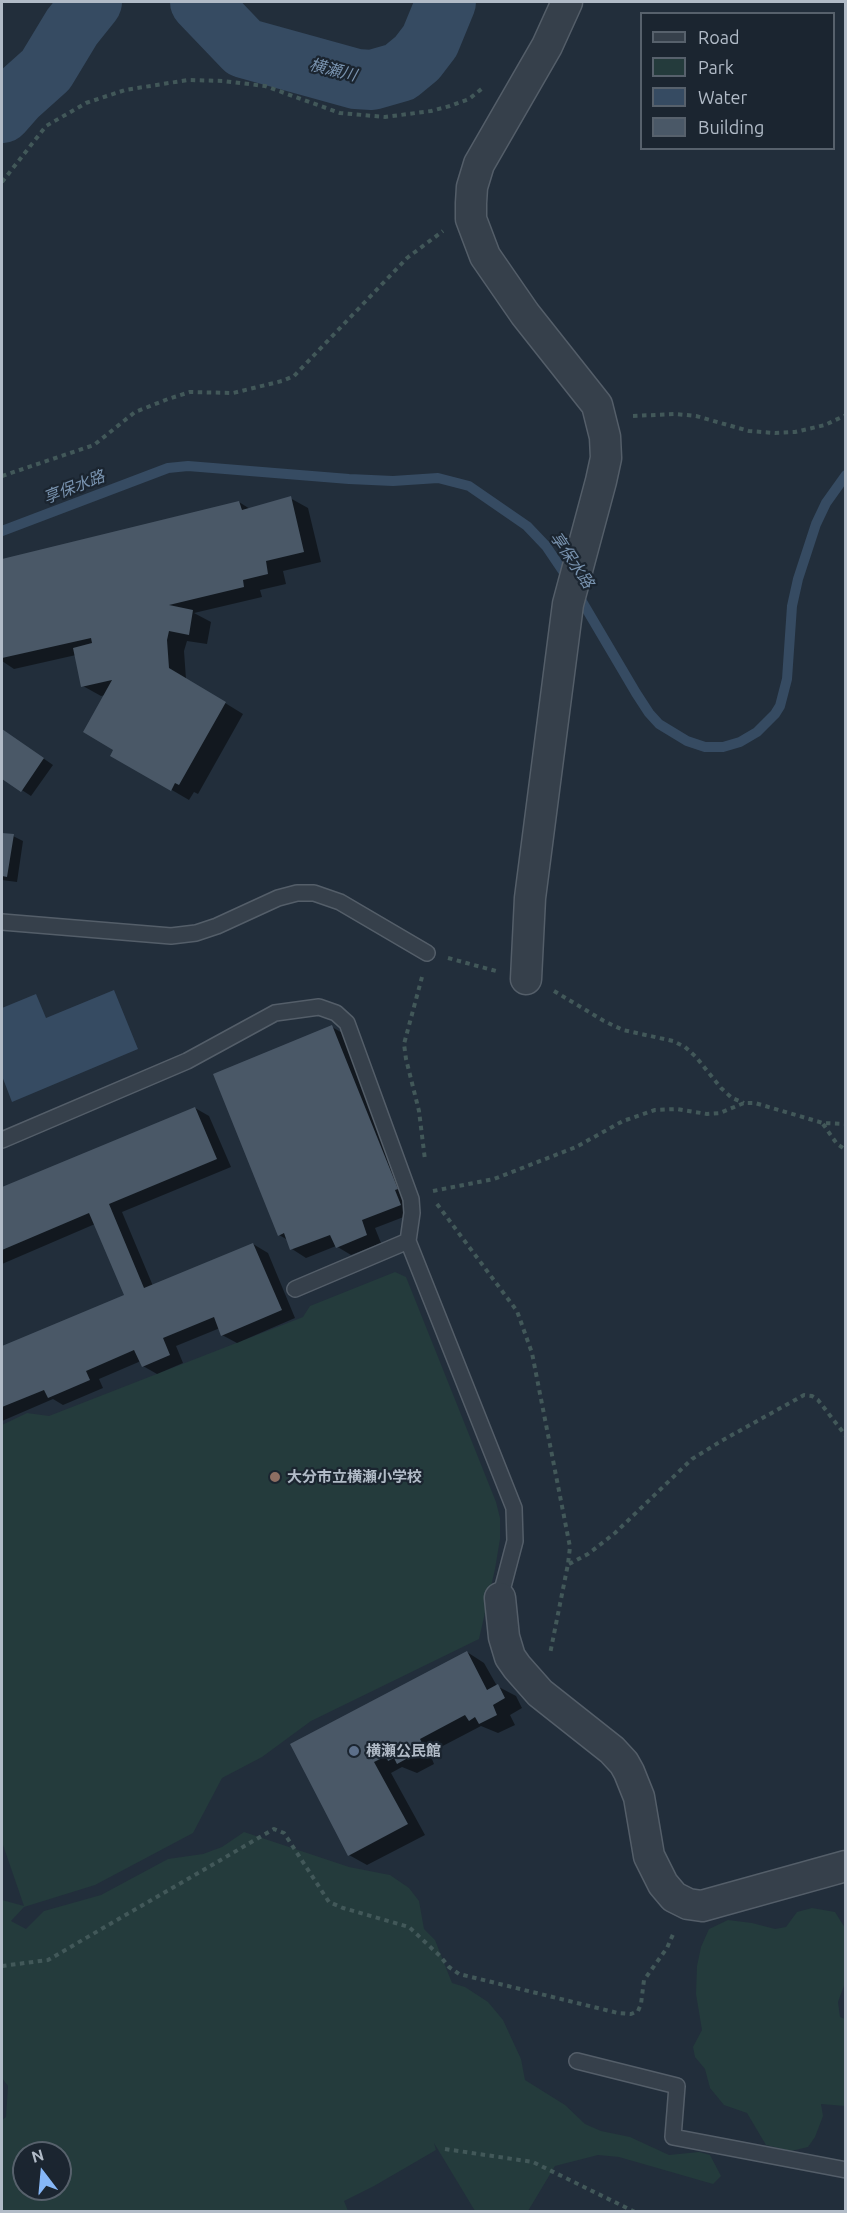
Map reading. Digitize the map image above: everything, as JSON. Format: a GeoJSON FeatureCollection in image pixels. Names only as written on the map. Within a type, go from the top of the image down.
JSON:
{"type":"FeatureCollection","features":[{"type":"Feature","properties":{"kind":"street"},"geometry":{"type":"LineString","coordinates":[[526,979],[530,898],[554,704],[571,588],[602,481],[606,458],[605,437],[597,405],[501,281],[476,237],[471,215],[472,187],[479,164],[547,46],[567,2]]}},
{"type":"Feature","properties":{"kind":"street"},"geometry":{"type":"LineString","coordinates":[[500,1598],[502,1626],[510,1657],[525,1677],[549,1700],[612,1750],[624,1763],[635,1783],[639,1797],[646,1844],[652,1866],[674,1897],[688,1904],[702,1905],[846,1866]]}},
{"type":"Feature","properties":{"kind":"lane"},"geometry":{"type":"LineString","coordinates":[[2,922],[171,936],[196,933],[217,926],[278,898],[297,893],[314,893],[340,902],[427,953]]}},
{"type":"Feature","properties":{"kind":"lane"},"geometry":{"type":"LineString","coordinates":[[2,1140],[187,1061],[275,1013],[319,1007],[336,1013],[347,1023],[411,1199],[412,1213],[408,1241],[514,1508],[515,1541],[500,1598]]}},
{"type":"Feature","properties":{"kind":"lane"},"geometry":{"type":"LineString","coordinates":[[295,1289],[408,1241]]}},
{"type":"Feature","properties":{"kind":"lane"},"geometry":{"type":"LineString","coordinates":[[577,2061],[676,2086],[673,2137],[846,2170]]}},
{"type":"Feature","properties":{"kind":"path"},"geometry":{"type":"LineString","coordinates":[[2,182],[46,126],[86,103],[125,90],[188,80],[223,81],[265,86],[340,113],[385,117],[450,106],[469,99],[487,85]]}},
{"type":"Feature","properties":{"kind":"path"},"geometry":{"type":"LineString","coordinates":[[2,476],[88,448],[102,440],[135,412],[168,399],[190,392],[233,393],[271,385],[294,376],[407,258],[471,215]]}},
{"type":"Feature","properties":{"kind":"path"},"geometry":{"type":"LineString","coordinates":[[602,419],[676,414],[696,416],[749,431],[775,433],[795,432],[825,425],[846,415]]}},
{"type":"Feature","properties":{"kind":"path"},"geometry":{"type":"LineString","coordinates":[[426,1164],[419,1111],[404,1044],[427,953],[547,986],[623,1030],[673,1041],[696,1056],[732,1098],[744,1103],[763,1105],[823,1123],[846,1124]]}},
{"type":"Feature","properties":{"kind":"path"},"geometry":{"type":"LineString","coordinates":[[432,1191],[494,1179],[576,1147],[623,1121],[655,1110],[676,1109],[707,1114],[720,1113],[744,1103]]}},
{"type":"Feature","properties":{"kind":"path"},"geometry":{"type":"LineString","coordinates":[[823,1123],[837,1144],[846,1150]]}},
{"type":"Feature","properties":{"kind":"path"},"geometry":{"type":"LineString","coordinates":[[430,1182],[442,1213],[512,1304],[523,1325],[532,1353],[570,1547],[551,1640],[549,1700]]}},
{"type":"Feature","properties":{"kind":"path"},"geometry":{"type":"LineString","coordinates":[[568,1564],[588,1554],[615,1533],[692,1460],[804,1395],[818,1400],[846,1436]]}},
{"type":"Feature","properties":{"kind":"path"},"geometry":{"type":"LineString","coordinates":[[2,1966],[48,1960],[274,1829],[284,1833],[329,1902],[409,1927],[459,1974],[618,2013],[631,2014],[638,2011],[644,1980],[667,1948],[688,1904]]}},
{"type":"Feature","properties":{"kind":"path"},"geometry":{"type":"LineString","coordinates":[[445,2149],[533,2162],[635,2211]]}},
{"type":"Feature","properties":{"kind":"green space"},"geometry":{"type":"Polygon","coordinates":[[[395,1272],[406,1277],[496,1502],[500,1518],[500,1539],[495,1569],[479,1639],[311,1721],[262,1757],[222,1778],[193,1833],[95,1885],[24,1907],[11,1921],[26,1929],[44,1911],[101,1895],[168,1859],[203,1854],[222,1847],[244,1832],[349,1867],[390,1875],[409,1888],[419,1901],[424,1929],[435,1940],[452,1983],[465,1987],[488,2002],[503,2020],[521,2059],[525,2080],[565,2105],[585,2124],[601,2131],[630,2137],[669,2155],[699,2152],[710,2155],[721,2176],[713,2184],[619,2157],[598,2155],[555,2166],[528,2211],[475,2211],[434,2143],[436,2150],[344,2201],[348,2211],[2,2211],[2,2120],[6,2117],[8,2086],[2,2078],[2,1900],[24,1906],[2,1842],[2,1425],[27,1413],[49,1416],[303,1317],[310,1306],[395,1272]]]}},
{"type":"Feature","properties":{"kind":"green space"},"geometry":{"type":"Polygon","coordinates":[[[812,1908],[835,1912],[845,1928],[845,1983],[838,2002],[840,2017],[845,2019],[845,2106],[821,2104],[823,2116],[815,2137],[808,2147],[791,2151],[766,2145],[747,2113],[724,2105],[710,2088],[705,2069],[695,2057],[693,2047],[702,2030],[696,1994],[697,1966],[701,1947],[709,1929],[728,1920],[775,1929],[786,1927],[797,1912],[812,1908]]]}},
{"type":"Feature","properties":{"kind":"water"},"geometry":{"type":"Polygon","coordinates":[[[114,990],[138,1049],[12,1102],[2,1076],[2,1008],[36,994],[46,1018],[114,990]]]}},
{"type":"Feature","properties":{"kind":"building"},"geometry":{"type":"Polygon","coordinates":[[[291,496],[304,552],[266,561],[268,574],[243,580],[244,587],[169,605],[193,610],[189,635],[169,631],[167,640],[169,668],[226,702],[179,785],[175,783],[171,791],[110,756],[113,750],[83,732],[112,680],[81,687],[73,648],[92,643],[91,638],[2,658],[2,559],[239,501],[242,510],[291,496]]]}},
{"type":"Feature","properties":{"kind":"building"},"geometry":{"type":"Polygon","coordinates":[[[2,729],[44,758],[21,792],[2,779],[2,729]]]}},
{"type":"Feature","properties":{"kind":"building"},"geometry":{"type":"Polygon","coordinates":[[[2,833],[14,834],[7,877],[2,876],[2,833]]]}},
{"type":"Feature","properties":{"kind":"building"},"geometry":{"type":"Polygon","coordinates":[[[332,1025],[398,1189],[395,1190],[401,1205],[362,1220],[367,1235],[336,1248],[330,1235],[290,1250],[284,1233],[278,1236],[213,1074],[332,1025]]]}},
{"type":"Feature","properties":{"kind":"building"},"geometry":{"type":"Polygon","coordinates":[[[195,1107],[217,1159],[109,1204],[144,1288],[253,1243],[282,1310],[221,1336],[214,1317],[163,1338],[170,1355],[142,1367],[134,1350],[86,1371],[90,1380],[48,1398],[44,1390],[2,1407],[2,1346],[124,1295],[89,1213],[2,1250],[2,1187],[195,1107]]]}},
{"type":"Feature","properties":{"kind":"building","name":"横瀬公民館"},"geometry":{"type":"Polygon","coordinates":[[[467,1651],[487,1690],[498,1684],[505,1698],[493,1705],[497,1715],[479,1724],[475,1717],[469,1721],[465,1715],[420,1739],[423,1745],[415,1749],[417,1753],[397,1764],[394,1758],[388,1761],[386,1756],[374,1762],[408,1824],[348,1856],[290,1744],[467,1651]]]}},
{"type":"Feature","properties":{"kind":"waterway","name":"横瀬川"},"geometry":{"type":"LineString","coordinates":[[2,113],[46,70],[72,27],[92,2]]}},
{"type":"Feature","properties":{"kind":"waterway","name":"横瀬川"},"geometry":{"type":"LineString","coordinates":[[200,2],[244,48],[356,79],[372,80],[400,72],[417,58],[430,41],[446,2]]}},
{"type":"Feature","properties":{"kind":"waterway","name":"享保水路"},"geometry":{"type":"LineString","coordinates":[[2,531],[168,468],[188,466],[393,481],[438,478],[469,486],[527,526],[546,546],[569,580]]}},
{"type":"Feature","properties":{"kind":"waterway","name":"享保水路"},"geometry":{"type":"LineString","coordinates":[[577,593],[636,693],[659,724],[687,741],[705,747],[723,747],[740,742],[757,732],[780,706],[787,679],[792,606],[798,579],[816,524],[826,503],[846,475]]}},
{"type":"Feature","properties":{"kind":"place","name":"大分市立横瀬小学校"},"geometry":{"type":"Point","coordinates":[275,1477]}},
{"type":"Feature","properties":{"kind":"place","name":"横瀬公民館"},"geometry":{"type":"Point","coordinates":[354,1751]}}]}
